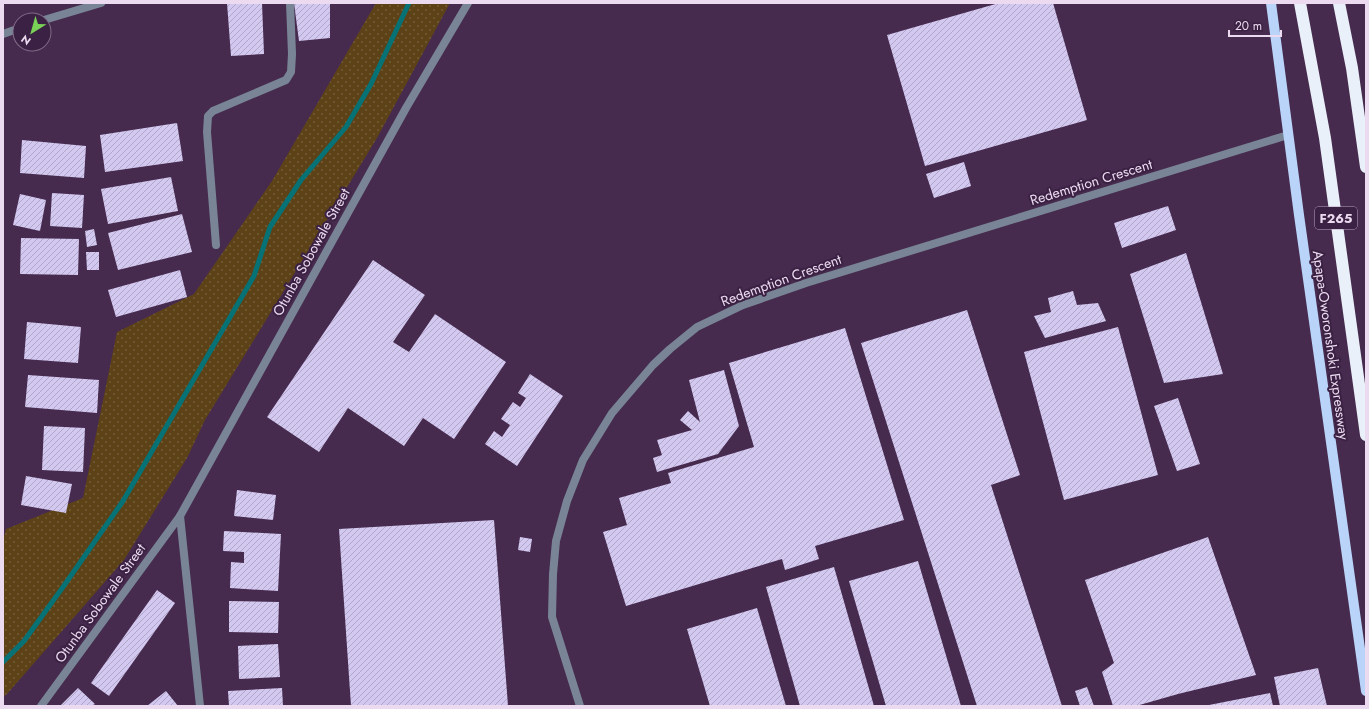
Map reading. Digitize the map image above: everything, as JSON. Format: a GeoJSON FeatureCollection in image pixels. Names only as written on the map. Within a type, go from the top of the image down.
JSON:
{"type":"FeatureCollection","features":[{"type":"Feature","properties":{"kind":"highway","name":"F265"},"geometry":{"type":"LineString","coordinates":[[1300,3],[1325,138],[1366,435]]}},
{"type":"Feature","properties":{"kind":"highway"},"geometry":{"type":"LineString","coordinates":[[1339,3],[1352,68],[1366,167]]}},
{"type":"Feature","properties":{"kind":"main road","name":"Apapa-Oworonshoki Expressway"},"geometry":{"type":"LineString","coordinates":[[1272,3],[1288,135],[1366,691]]}},
{"type":"Feature","properties":{"kind":"street"},"geometry":{"type":"LineString","coordinates":[[52,18],[101,3]]}},
{"type":"Feature","properties":{"kind":"street"},"geometry":{"type":"LineString","coordinates":[[216,245],[207,132],[208,116],[213,112],[286,80],[291,72],[292,54],[290,3]]}},
{"type":"Feature","properties":{"kind":"street","name":"Otunba Sobowale Street"},"geometry":{"type":"LineString","coordinates":[[41,706],[180,516],[406,108],[468,3]]}},
{"type":"Feature","properties":{"kind":"street","name":"Redemption Crescent"},"geometry":{"type":"LineString","coordinates":[[580,706],[552,618],[553,574],[556,542],[567,501],[583,460],[612,413],[664,354],[697,327],[743,304],[806,283],[1288,135]]}},
{"type":"Feature","properties":{"kind":"street"},"geometry":{"type":"LineString","coordinates":[[180,516],[200,706]]}},
{"type":"Feature","properties":{"kind":"shaded area"},"geometry":{"type":"Polygon","coordinates":[[[376,3],[450,3],[377,138],[205,420],[187,458],[124,560],[3,697],[3,541],[6,529],[83,498],[117,332],[194,294],[272,181],[376,3]]]}},
{"type":"Feature","properties":{"kind":"building"},"geometry":{"type":"Polygon","coordinates":[[[227,3],[262,3],[264,54],[231,56],[227,3]]]}},
{"type":"Feature","properties":{"kind":"building"},"geometry":{"type":"Polygon","coordinates":[[[294,3],[330,3],[330,38],[299,41],[294,3]]]}},
{"type":"Feature","properties":{"kind":"building"},"geometry":{"type":"Polygon","coordinates":[[[999,3],[1053,3],[1087,120],[925,166],[887,35],[999,3]]]}},
{"type":"Feature","properties":{"kind":"building"},"geometry":{"type":"Polygon","coordinates":[[[177,123],[183,161],[105,172],[100,135],[177,123]]]}},
{"type":"Feature","properties":{"kind":"building"},"geometry":{"type":"Polygon","coordinates":[[[22,140],[86,146],[84,178],[20,173],[22,140]]]}},
{"type":"Feature","properties":{"kind":"building"},"geometry":{"type":"Polygon","coordinates":[[[964,162],[971,186],[934,198],[926,174],[964,162]]]}},
{"type":"Feature","properties":{"kind":"building"},"geometry":{"type":"Polygon","coordinates":[[[171,177],[178,211],[108,224],[101,189],[171,177]]]}},
{"type":"Feature","properties":{"kind":"building"},"geometry":{"type":"Polygon","coordinates":[[[52,193],[84,195],[82,228],[50,226],[52,193]]]}},
{"type":"Feature","properties":{"kind":"building"},"geometry":{"type":"Polygon","coordinates":[[[20,194],[46,200],[40,231],[13,225],[20,194]]]}},
{"type":"Feature","properties":{"kind":"building"},"geometry":{"type":"Polygon","coordinates":[[[1168,206],[1176,230],[1122,248],[1114,223],[1168,206]]]}},
{"type":"Feature","properties":{"kind":"building"},"geometry":{"type":"Polygon","coordinates":[[[182,214],[192,252],[118,270],[108,233],[182,214]]]}},
{"type":"Feature","properties":{"kind":"building"},"geometry":{"type":"Polygon","coordinates":[[[94,229],[97,245],[87,247],[85,231],[94,229]]]}},
{"type":"Feature","properties":{"kind":"building"},"geometry":{"type":"Polygon","coordinates":[[[21,238],[79,239],[78,275],[20,274],[21,238]]]}},
{"type":"Feature","properties":{"kind":"building"},"geometry":{"type":"Polygon","coordinates":[[[86,252],[99,252],[99,270],[87,270],[86,252]]]}},
{"type":"Feature","properties":{"kind":"building"},"geometry":{"type":"Polygon","coordinates":[[[1186,253],[1223,374],[1164,383],[1130,274],[1186,253]]]}},
{"type":"Feature","properties":{"kind":"building"},"geometry":{"type":"Polygon","coordinates":[[[373,260],[425,295],[393,342],[409,352],[435,314],[506,362],[454,439],[423,418],[404,446],[348,408],[319,452],[267,417],[373,260]]]}},
{"type":"Feature","properties":{"kind":"building"},"geometry":{"type":"Polygon","coordinates":[[[180,270],[187,297],[116,317],[108,290],[180,270]]]}},
{"type":"Feature","properties":{"kind":"building"},"geometry":{"type":"Polygon","coordinates":[[[1073,291],[1077,305],[1098,303],[1106,321],[1045,338],[1034,316],[1051,312],[1048,298],[1073,291]]]}},
{"type":"Feature","properties":{"kind":"building"},"geometry":{"type":"Polygon","coordinates":[[[967,310],[1020,475],[991,485],[1062,706],[977,706],[861,343],[967,310]]]}},
{"type":"Feature","properties":{"kind":"building"},"geometry":{"type":"Polygon","coordinates":[[[27,322],[81,327],[78,363],[24,359],[27,322]]]}},
{"type":"Feature","properties":{"kind":"building"},"geometry":{"type":"Polygon","coordinates":[[[1118,327],[1158,475],[1064,500],[1024,352],[1118,327]]]}},
{"type":"Feature","properties":{"kind":"building"},"geometry":{"type":"Polygon","coordinates":[[[845,328],[904,520],[815,546],[819,559],[785,570],[782,559],[626,606],[603,532],[627,525],[619,498],[671,483],[668,473],[754,447],[729,363],[845,328]]]}},
{"type":"Feature","properties":{"kind":"building"},"geometry":{"type":"Polygon","coordinates":[[[724,370],[739,426],[718,454],[657,472],[653,458],[662,455],[657,440],[692,430],[680,420],[688,411],[700,422],[689,380],[724,370]]]}},
{"type":"Feature","properties":{"kind":"building"},"geometry":{"type":"Polygon","coordinates":[[[530,374],[563,396],[517,466],[485,444],[494,431],[502,437],[510,425],[501,419],[513,402],[520,407],[526,398],[518,393],[530,374]]]}},
{"type":"Feature","properties":{"kind":"building"},"geometry":{"type":"Polygon","coordinates":[[[28,375],[99,380],[97,413],[25,407],[28,375]]]}},
{"type":"Feature","properties":{"kind":"building"},"geometry":{"type":"Polygon","coordinates":[[[1178,398],[1200,464],[1177,471],[1154,406],[1178,398]]]}},
{"type":"Feature","properties":{"kind":"building"},"geometry":{"type":"Polygon","coordinates":[[[44,426],[85,428],[83,472],[42,470],[44,426]]]}},
{"type":"Feature","properties":{"kind":"building"},"geometry":{"type":"Polygon","coordinates":[[[26,476],[72,484],[66,513],[21,505],[26,476]]]}},
{"type":"Feature","properties":{"kind":"building"},"geometry":{"type":"Polygon","coordinates":[[[237,490],[276,495],[273,520],[234,516],[237,490]]]}},
{"type":"Feature","properties":{"kind":"building"},"geometry":{"type":"Polygon","coordinates":[[[494,520],[508,706],[351,706],[339,529],[494,520]]]}},
{"type":"Feature","properties":{"kind":"building"},"geometry":{"type":"Polygon","coordinates":[[[224,531],[281,534],[278,591],[230,588],[231,562],[244,563],[244,552],[223,551],[224,531]]]}},
{"type":"Feature","properties":{"kind":"building"},"geometry":{"type":"Polygon","coordinates":[[[520,537],[532,539],[530,552],[518,550],[520,537]]]}},
{"type":"Feature","properties":{"kind":"building"},"geometry":{"type":"Polygon","coordinates":[[[1208,537],[1256,675],[1136,706],[1113,706],[1102,672],[1114,663],[1085,580],[1208,537]]]}},
{"type":"Feature","properties":{"kind":"building"},"geometry":{"type":"Polygon","coordinates":[[[918,561],[961,706],[886,706],[849,581],[918,561]]]}},
{"type":"Feature","properties":{"kind":"building"},"geometry":{"type":"Polygon","coordinates":[[[834,567],[874,706],[800,706],[766,587],[834,567]]]}},
{"type":"Feature","properties":{"kind":"building"},"geometry":{"type":"Polygon","coordinates":[[[157,590],[175,603],[109,696],[91,683],[157,590]]]}},
{"type":"Feature","properties":{"kind":"building"},"geometry":{"type":"Polygon","coordinates":[[[229,601],[279,602],[278,633],[229,632],[229,601]]]}},
{"type":"Feature","properties":{"kind":"building"},"geometry":{"type":"Polygon","coordinates":[[[757,608],[786,706],[710,706],[687,629],[757,608]]]}},
{"type":"Feature","properties":{"kind":"building"},"geometry":{"type":"Polygon","coordinates":[[[278,644],[280,677],[239,679],[238,646],[278,644]]]}},
{"type":"Feature","properties":{"kind":"building"},"geometry":{"type":"Polygon","coordinates":[[[1318,668],[1327,706],[1280,706],[1274,677],[1318,668]]]}},
{"type":"Feature","properties":{"kind":"building"},"geometry":{"type":"Polygon","coordinates":[[[1087,687],[1094,706],[1080,706],[1075,691],[1087,687]]]}},
{"type":"Feature","properties":{"kind":"building"},"geometry":{"type":"Polygon","coordinates":[[[78,688],[95,704],[92,706],[60,706],[78,688]]]}},
{"type":"Feature","properties":{"kind":"building"},"geometry":{"type":"Polygon","coordinates":[[[282,688],[283,706],[229,706],[228,691],[282,688]]]}},
{"type":"Feature","properties":{"kind":"building"},"geometry":{"type":"Polygon","coordinates":[[[166,691],[178,706],[147,706],[166,691]]]}},
{"type":"Feature","properties":{"kind":"building"},"geometry":{"type":"Polygon","coordinates":[[[1270,693],[1273,706],[1209,706],[1209,705],[1270,693]]]}},
{"type":"Feature","properties":{"kind":"waterway"},"geometry":{"type":"LineString","coordinates":[[3,662],[24,641],[123,501],[254,276],[270,227],[301,180],[346,127],[371,84],[409,3]]}}]}
